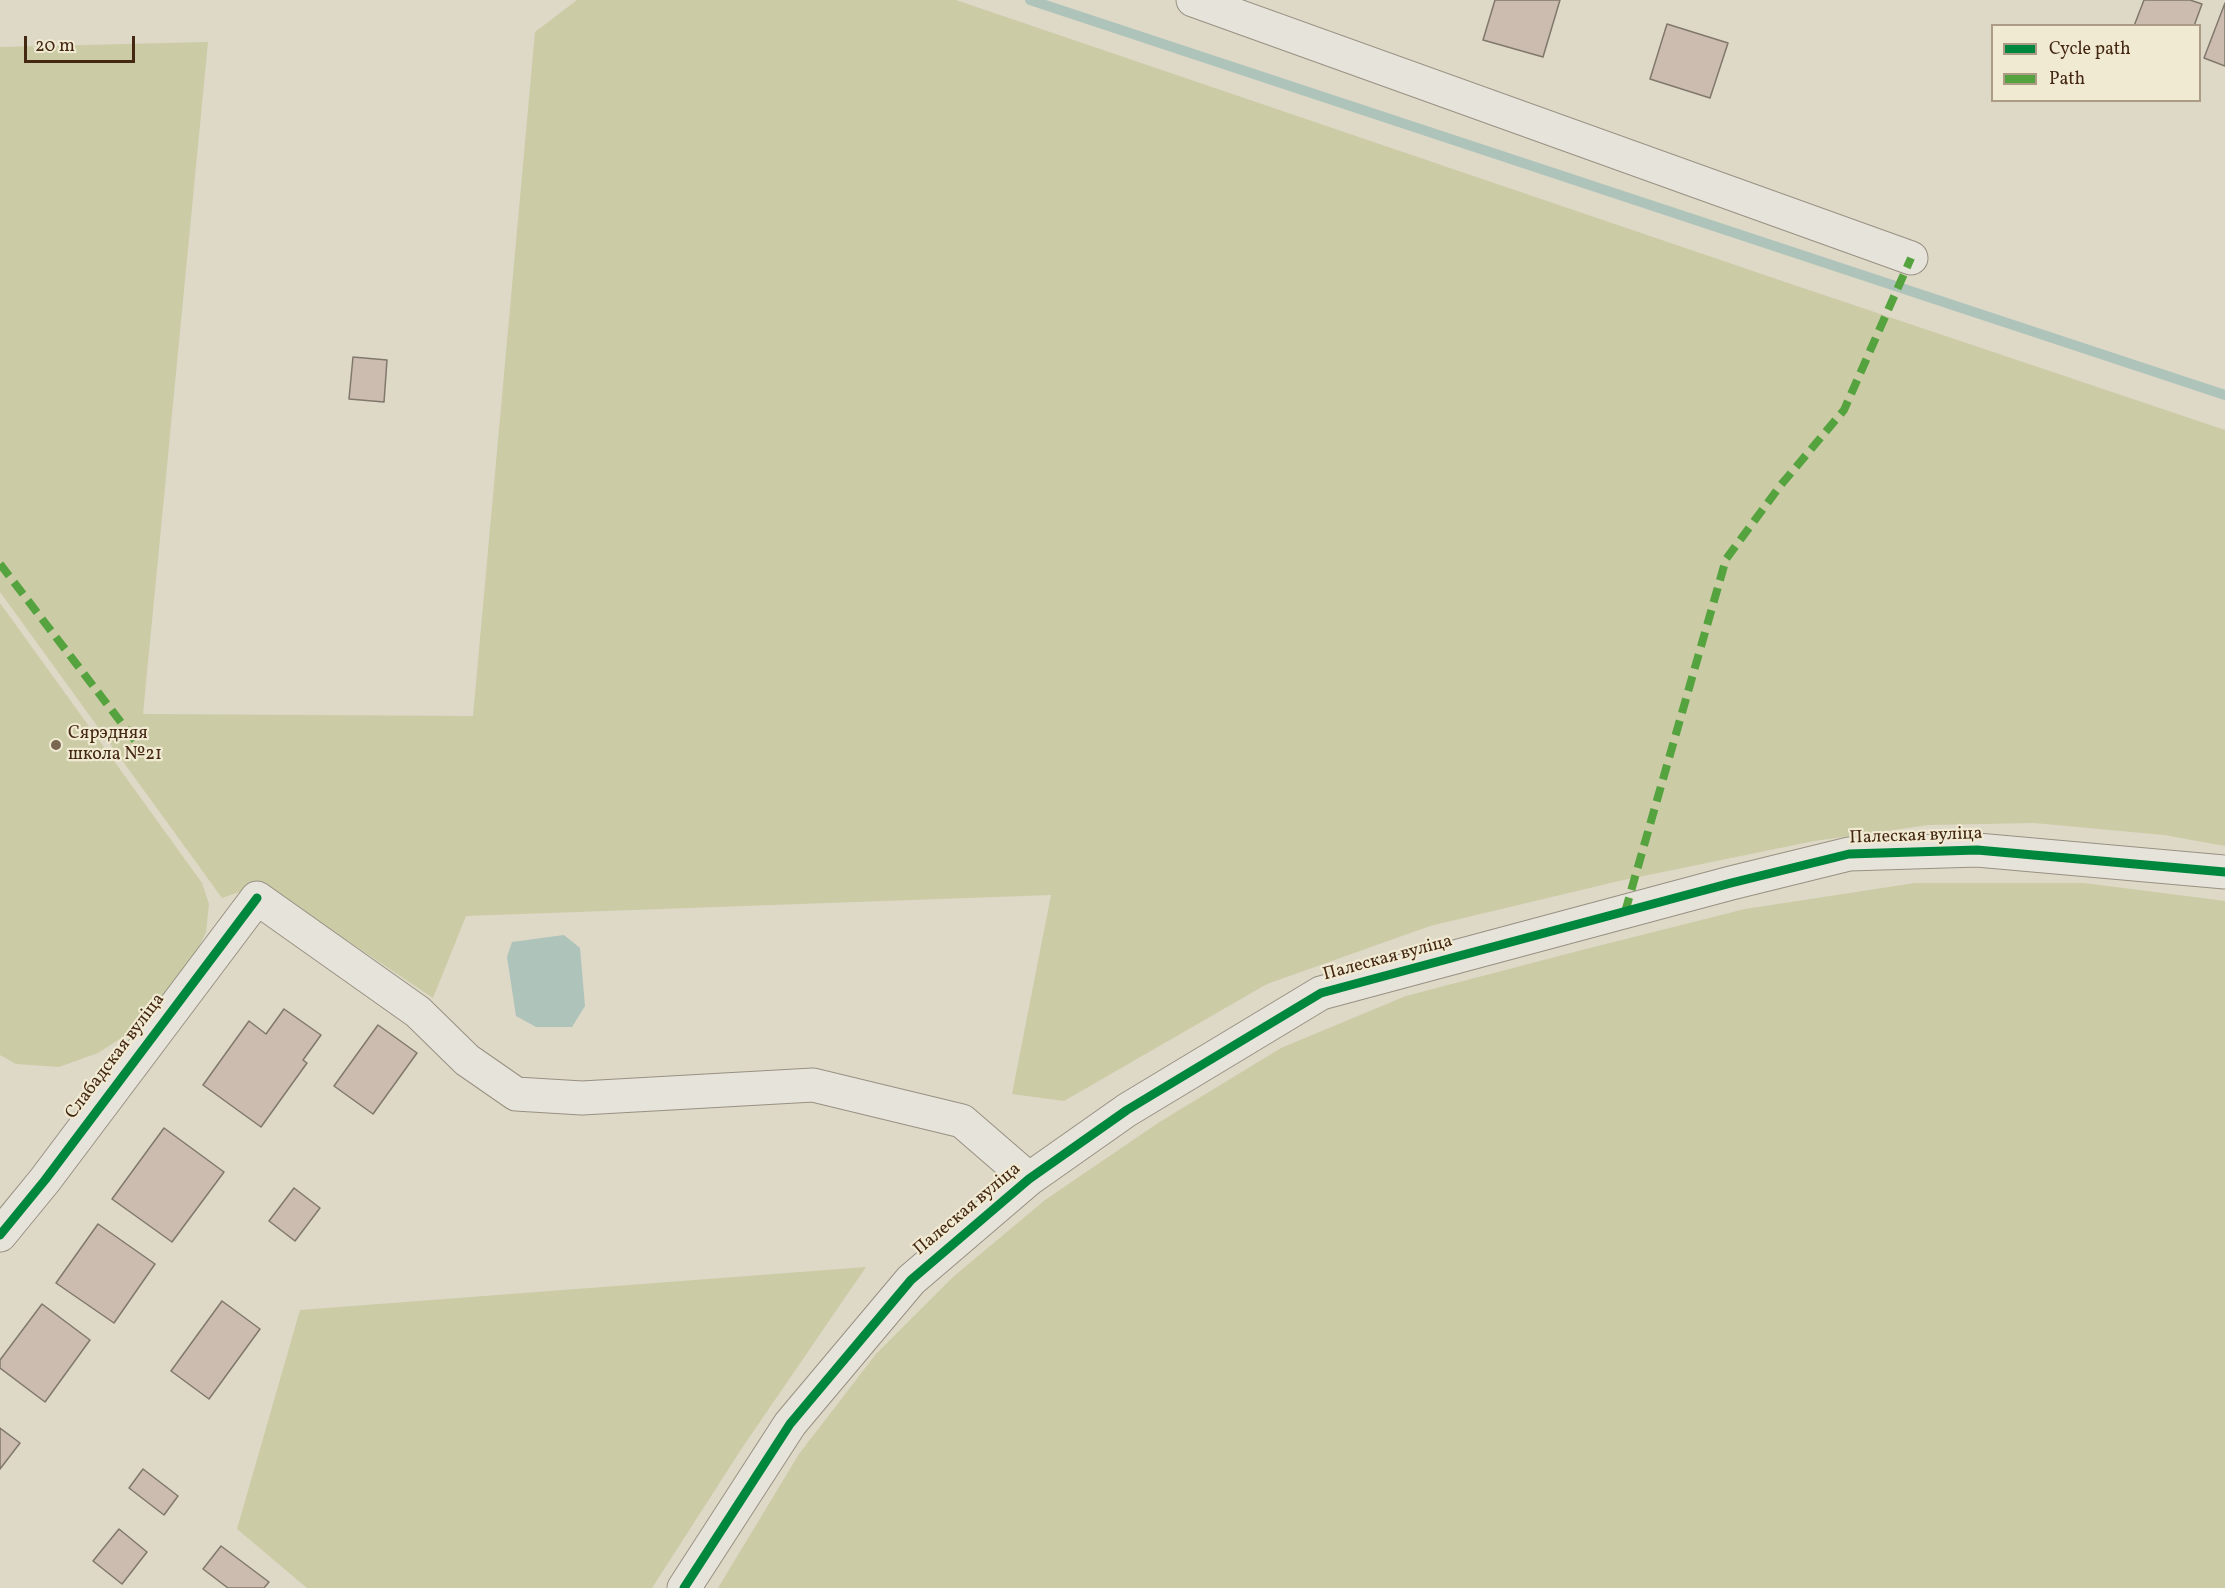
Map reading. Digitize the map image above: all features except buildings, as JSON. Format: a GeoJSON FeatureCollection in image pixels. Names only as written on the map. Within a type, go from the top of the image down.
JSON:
{"type":"FeatureCollection","features":[{"type":"Feature","properties":{"kind":"street"},"geometry":{"type":"LineString","coordinates":[[1193,0],[1911,258]]}},
{"type":"Feature","properties":{"kind":"street","name":"Палеская вуліца"},"geometry":{"type":"LineString","coordinates":[[684,1588],[790,1424],[911,1280],[1029,1179],[1127,1110],[1321,993],[1731,883],[1849,854],[1977,850],[2225,872]]}},
{"type":"Feature","properties":{"kind":"street","name":"Слабадская вуліца"},"geometry":{"type":"LineString","coordinates":[[0,1234],[45,1180],[257,898],[418,1012],[467,1060],[516,1094],[582,1098],[813,1085],[962,1121],[1029,1179]]}},
{"type":"Feature","properties":{"kind":"green space"},"geometry":{"type":"Polygon","coordinates":[[[577,0],[956,0],[2225,430],[2225,846],[2164,835],[2034,823],[1929,825],[1814,841],[1619,881],[1430,926],[1267,984],[1064,1101],[1012,1094],[1051,895],[466,916],[433,998],[263,884],[222,898],[0,592],[0,47],[208,42],[143,714],[473,716],[535,32],[577,0]]]}},
{"type":"Feature","properties":{"kind":"green space","name":"Сярэдняя школа №21"},"geometry":{"type":"Polygon","coordinates":[[[0,603],[202,883],[209,904],[206,932],[194,957],[163,998],[129,1033],[98,1053],[59,1067],[16,1064],[0,1055],[0,603]]]}},
{"type":"Feature","properties":{"kind":"green space"},"geometry":{"type":"Polygon","coordinates":[[[1915,883],[2084,883],[2225,901],[2225,1588],[718,1588],[799,1454],[876,1354],[953,1277],[1045,1200],[1158,1123],[1281,1048],[1406,996],[1582,950],[1745,909],[1915,883]]]}},
{"type":"Feature","properties":{"kind":"green space"},"geometry":{"type":"Polygon","coordinates":[[[866,1267],[742,1448],[652,1588],[307,1588],[237,1529],[300,1310],[866,1267]]]}},
{"type":"Feature","properties":{"kind":"shaded area"},"geometry":{"type":"Polygon","coordinates":[[[564,935],[580,948],[585,1006],[572,1027],[536,1027],[516,1016],[507,957],[512,942],[564,935]]]}},
{"type":"Feature","properties":{"kind":"waterway"},"geometry":{"type":"LineString","coordinates":[[1030,0],[2225,395]]}},
{"type":"Feature","properties":{"kind":"marked path"},"geometry":{"type":"LineString","coordinates":[[1625,912],[1726,559],[1780,486],[1844,410],[1911,258]]}},
{"type":"Feature","properties":{"kind":"marked path"},"geometry":{"type":"LineString","coordinates":[[0,564],[146,755]]}},
{"type":"Feature","properties":{"kind":"cycle path"},"geometry":{"type":"LineString","coordinates":[[684,1588],[790,1424],[911,1280],[1029,1179],[1127,1110],[1321,993],[1731,883],[1849,854],[1977,850],[2225,872]]}},
{"type":"Feature","properties":{"kind":"cycle path"},"geometry":{"type":"LineString","coordinates":[[0,1235],[45,1180],[257,898]]}},
{"type":"Feature","properties":{"kind":"place","name":"Сярэдняя школа №21"},"geometry":{"type":"Point","coordinates":[56,745]}}]}
